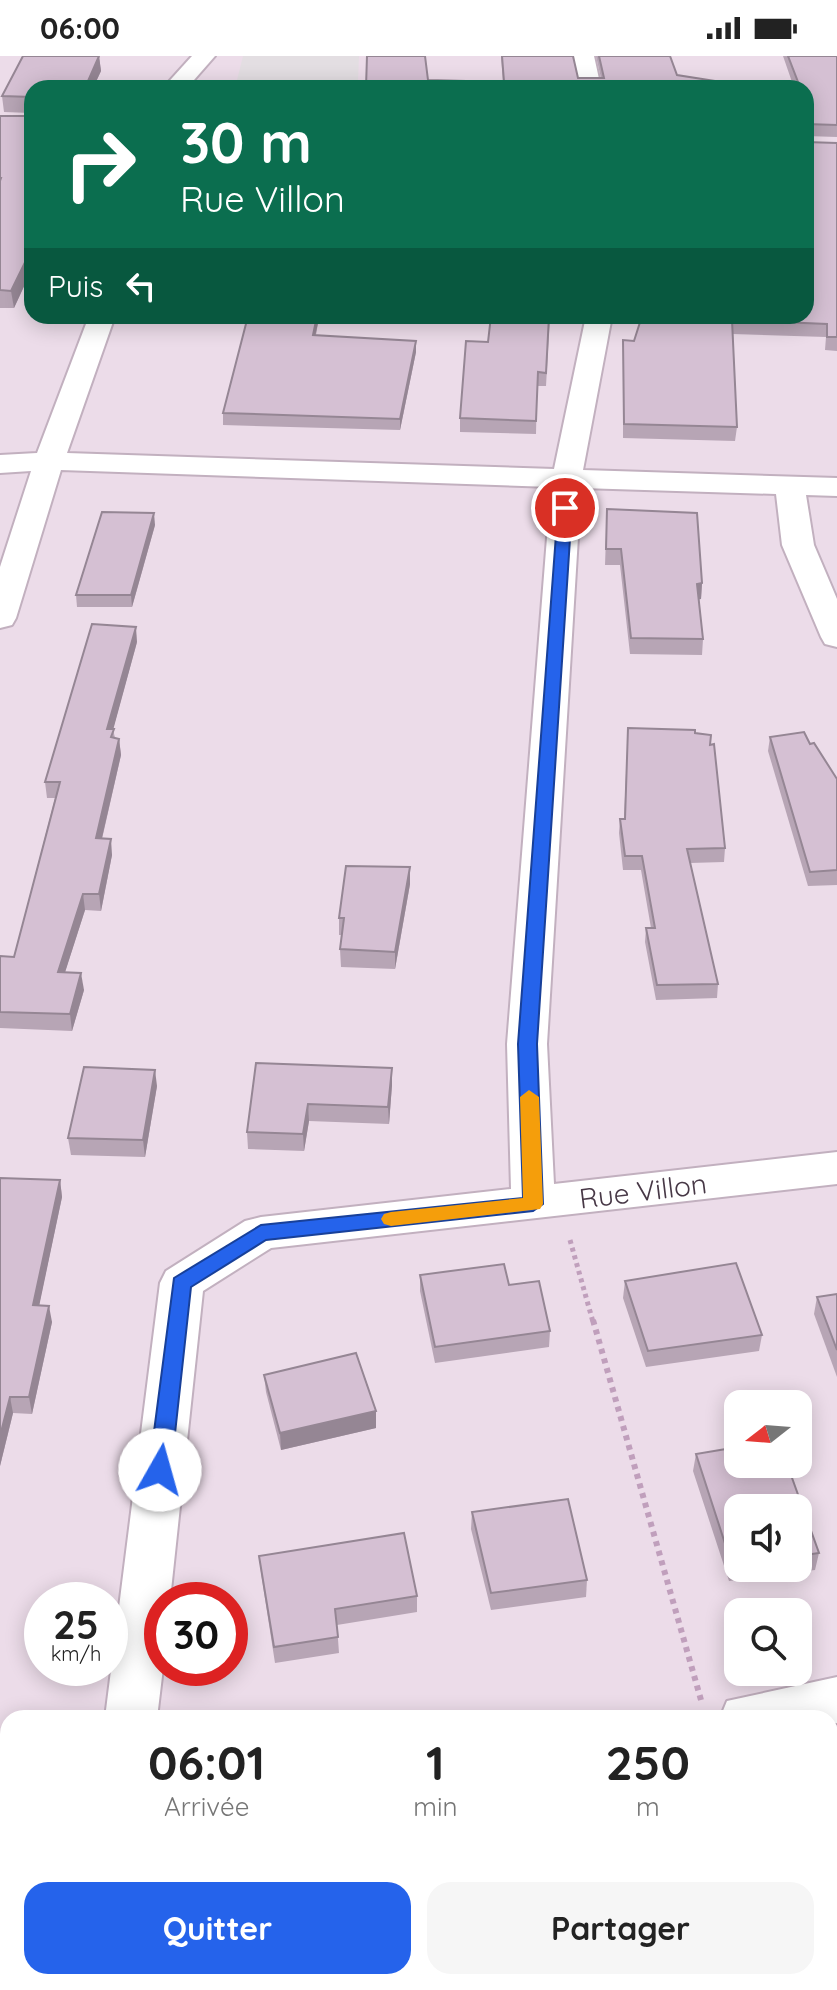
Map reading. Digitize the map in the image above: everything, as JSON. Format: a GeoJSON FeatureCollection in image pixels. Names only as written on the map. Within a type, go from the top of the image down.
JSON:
{"type":"FeatureCollection","features":[{"type":"Feature","properties":{"kind":"street"},"geometry":{"type":"LineString","coordinates":[[182,80],[204,56]]}},
{"type":"Feature","properties":{"kind":"street"},"geometry":{"type":"LineString","coordinates":[[583,56],[588,80]]}},
{"type":"Feature","properties":{"kind":"street"},"geometry":{"type":"LineString","coordinates":[[165,61],[171,80]]}},
{"type":"Feature","properties":{"kind":"street"},"geometry":{"type":"LineString","coordinates":[[0,618],[49,461],[99,324]]}},
{"type":"Feature","properties":{"kind":"street"},"geometry":{"type":"LineString","coordinates":[[546,1202],[527,1044],[567,476],[597,324]]}},
{"type":"Feature","properties":{"kind":"street"},"geometry":{"type":"LineString","coordinates":[[0,464],[49,461],[837,487]]}},
{"type":"Feature","properties":{"kind":"street"},"geometry":{"type":"LineString","coordinates":[[790,485],[798,545],[837,637]]}},
{"type":"Feature","properties":{"kind":"street","name":"Rue Villon"},"geometry":{"type":"LineString","coordinates":[[132,1710],[182,1283],[261,1233],[837,1168]]}},
{"type":"Feature","properties":{"kind":"street"},"geometry":{"type":"LineString","coordinates":[[724,1710],[837,1700]]}},
{"type":"Feature","properties":{"kind":"path"},"geometry":{"type":"LineString","coordinates":[[546,1202],[724,1710]]}},
{"type":"Feature","properties":{"kind":"shaded area"},"geometry":{"type":"Polygon","coordinates":[[[0,56],[837,56],[837,1710],[0,1710],[0,56]]]}},
{"type":"Feature","properties":{"kind":"shaded area"},"geometry":{"type":"Polygon","coordinates":[[[243,56],[359,56],[358,80],[237,80],[243,56]]]}},
{"type":"Feature","properties":{"kind":"building"},"geometry":{"type":"Polygon","coordinates":[[[23,56],[99,56],[88,80],[24,80],[24,97],[2,96],[23,56]]]}},
{"type":"Feature","properties":{"kind":"building"},"geometry":{"type":"Polygon","coordinates":[[[367,56],[425,56],[428,80],[366,80],[367,56]]]}},
{"type":"Feature","properties":{"kind":"building"},"geometry":{"type":"Polygon","coordinates":[[[502,56],[573,56],[578,78],[604,78],[599,56],[670,56],[677,75],[709,80],[504,80],[502,56]]]}},
{"type":"Feature","properties":{"kind":"building"},"geometry":{"type":"Polygon","coordinates":[[[788,56],[837,56],[837,125],[814,124],[814,80],[797,80],[788,56]]]}},
{"type":"Feature","properties":{"kind":"building"},"geometry":{"type":"Polygon","coordinates":[[[0,116],[24,116],[24,264],[11,291],[0,290],[0,116]]]}},
{"type":"Feature","properties":{"kind":"building"},"geometry":{"type":"Polygon","coordinates":[[[814,142],[837,143],[837,337],[827,337],[827,324],[814,323],[814,142]]]}},
{"type":"Feature","properties":{"kind":"building"},"geometry":{"type":"Polygon","coordinates":[[[246,324],[315,324],[313,335],[416,341],[400,419],[223,413],[246,324]]]}},
{"type":"Feature","properties":{"kind":"building"},"geometry":{"type":"Polygon","coordinates":[[[490,324],[549,324],[546,373],[538,372],[536,421],[460,418],[466,341],[488,342],[490,324]]]}},
{"type":"Feature","properties":{"kind":"building"},"geometry":{"type":"Polygon","coordinates":[[[639,324],[732,324],[737,427],[624,424],[623,340],[634,341],[639,324]]]}},
{"type":"Feature","properties":{"kind":"building"},"geometry":{"type":"Polygon","coordinates":[[[607,509],[697,513],[702,583],[697,584],[703,639],[631,638],[621,549],[606,549],[607,509]]]}},
{"type":"Feature","properties":{"kind":"building"},"geometry":{"type":"Polygon","coordinates":[[[102,512],[154,513],[131,595],[76,595],[102,512]]]}},
{"type":"Feature","properties":{"kind":"building"},"geometry":{"type":"Polygon","coordinates":[[[92,624],[136,627],[107,729],[114,729],[111,737],[119,739],[96,838],[111,839],[99,894],[83,894],[58,972],[81,973],[70,1014],[0,1012],[0,956],[14,957],[60,782],[45,782],[92,624]]]}},
{"type":"Feature","properties":{"kind":"building"},"geometry":{"type":"Polygon","coordinates":[[[628,728],[695,730],[695,733],[711,735],[725,848],[687,849],[718,984],[657,985],[646,928],[655,928],[642,856],[625,856],[620,819],[625,819],[628,728]]]}},
{"type":"Feature","properties":{"kind":"building"},"geometry":{"type":"Polygon","coordinates":[[[804,732],[837,779],[837,870],[810,872],[770,737],[804,732]]]}},
{"type":"Feature","properties":{"kind":"building"},"geometry":{"type":"Polygon","coordinates":[[[346,866],[410,867],[395,952],[340,949],[344,918],[339,918],[346,866]]]}},
{"type":"Feature","properties":{"kind":"building"},"geometry":{"type":"Polygon","coordinates":[[[256,1063],[392,1068],[388,1107],[308,1104],[303,1134],[247,1132],[256,1063]]]}},
{"type":"Feature","properties":{"kind":"building"},"geometry":{"type":"Polygon","coordinates":[[[84,1067],[155,1070],[143,1140],[68,1138],[84,1067]]]}},
{"type":"Feature","properties":{"kind":"building"},"geometry":{"type":"Polygon","coordinates":[[[0,1178],[60,1180],[33,1305],[49,1306],[29,1397],[10,1397],[0,1436],[0,1178]]]}},
{"type":"Feature","properties":{"kind":"building"},"geometry":{"type":"Polygon","coordinates":[[[736,1263],[762,1335],[648,1351],[625,1281],[736,1263]]]}},
{"type":"Feature","properties":{"kind":"building"},"geometry":{"type":"Polygon","coordinates":[[[504,1264],[509,1285],[539,1281],[550,1331],[435,1347],[420,1275],[504,1264]]]}},
{"type":"Feature","properties":{"kind":"building"},"geometry":{"type":"Polygon","coordinates":[[[837,1294],[837,1350],[817,1297],[837,1294]]]}},
{"type":"Feature","properties":{"kind":"building"},"geometry":{"type":"Polygon","coordinates":[[[356,1353],[376,1411],[280,1433],[264,1375],[356,1353]]]}},
{"type":"Feature","properties":{"kind":"building"},"geometry":{"type":"Polygon","coordinates":[[[724,1449],[724,1478],[792,1478],[798,1494],[724,1494],[724,1540],[696,1454],[724,1449]]]}},
{"type":"Feature","properties":{"kind":"building"},"geometry":{"type":"Polygon","coordinates":[[[568,1499],[587,1580],[491,1593],[472,1512],[568,1499]]]}},
{"type":"Feature","properties":{"kind":"building"},"geometry":{"type":"Polygon","coordinates":[[[404,1533],[417,1596],[335,1609],[338,1637],[274,1647],[259,1556],[404,1533]]]}},
{"type":"Feature","properties":{"kind":"building"},"geometry":{"type":"Polygon","coordinates":[[[812,1534],[819,1553],[812,1554],[812,1534]]]}},
{"type":"Feature","properties":{"kind":"slow traffic"},"geometry":{"type":"LineString","coordinates":[[391,1219],[533,1204],[529,1097]]}},
{"type":"Feature","properties":{"kind":"route"},"geometry":{"type":"LineString","coordinates":[[160,1470],[182,1283],[261,1233],[533,1204],[527,1044],[565,508]]}}]}
